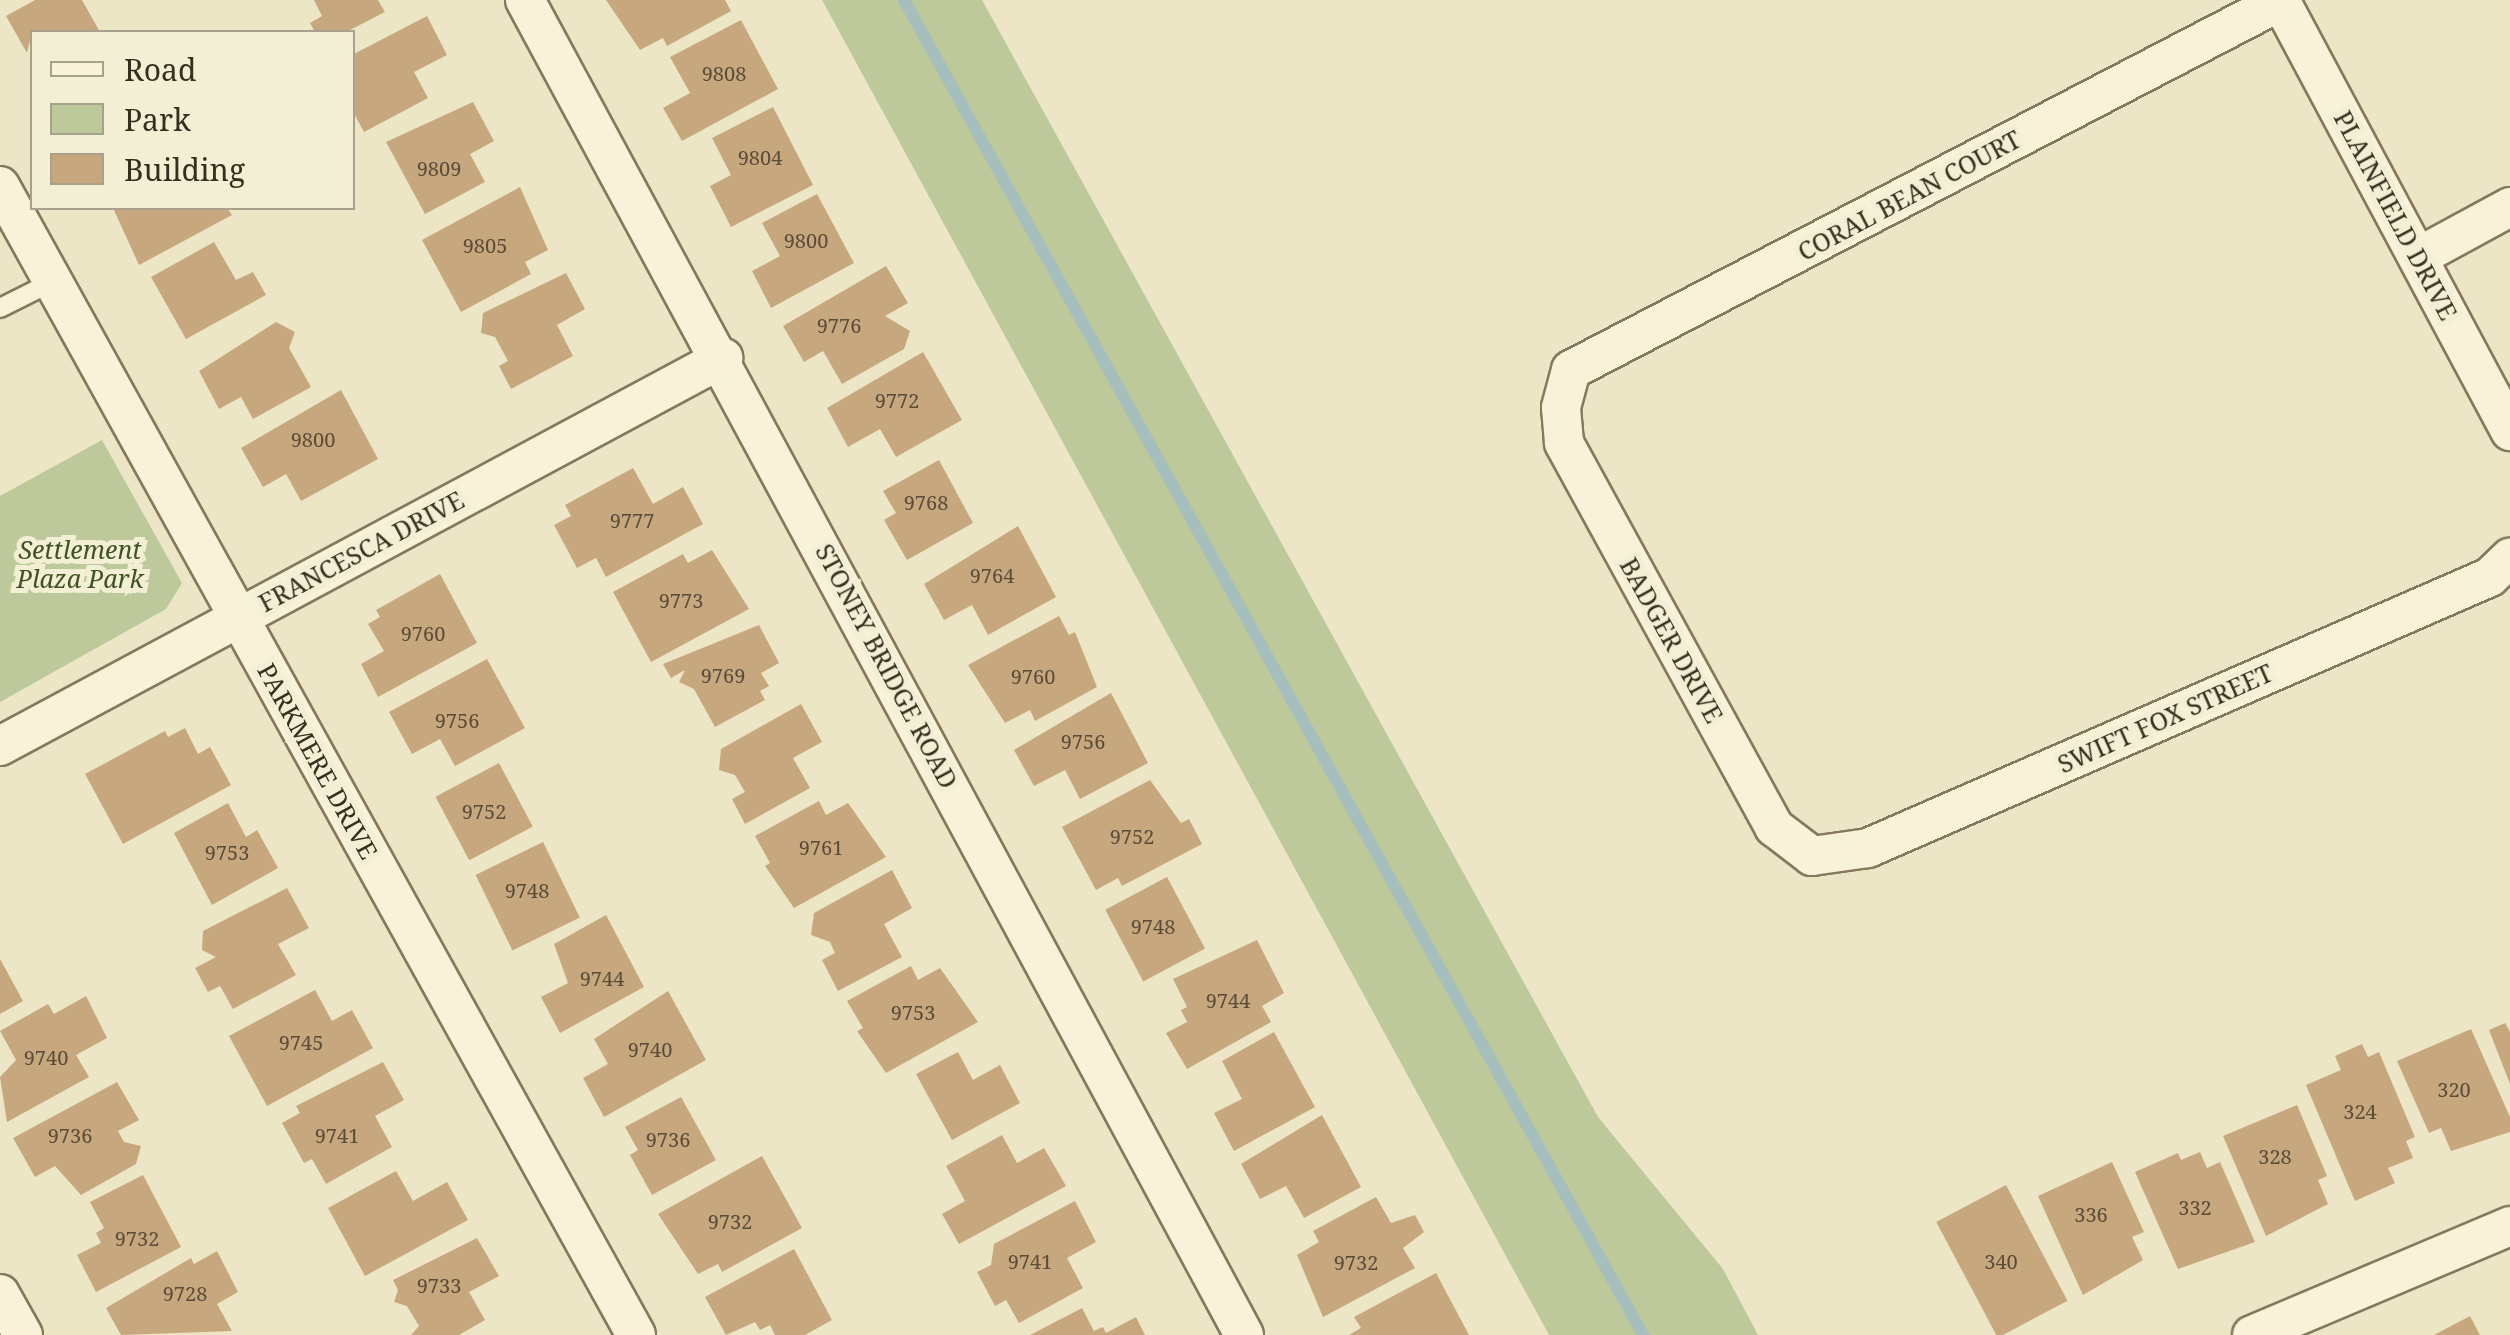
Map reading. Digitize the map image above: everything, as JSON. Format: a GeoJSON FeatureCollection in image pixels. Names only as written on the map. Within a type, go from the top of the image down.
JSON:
{"type":"FeatureCollection","features":[{"type":"Feature","properties":{"kind":"street","name":"STONEY BRIDGE ROAD"},"geometry":{"type":"LineString","coordinates":[[524,0],[723,358],[1244,1335]]}},
{"type":"Feature","properties":{"kind":"street","name":"PLAINFIELD DRIVE"},"geometry":{"type":"LineString","coordinates":[[2281,0],[2510,431]]}},
{"type":"Feature","properties":{"kind":"street","name":"CORAL BEAN COURT"},"geometry":{"type":"LineString","coordinates":[[1561,408],[1572,370],[2281,0]]}},
{"type":"Feature","properties":{"kind":"street","name":"PARKMERE DRIVE"},"geometry":{"type":"LineString","coordinates":[[0,186],[636,1335]]}},
{"type":"Feature","properties":{"kind":"street"},"geometry":{"type":"LineString","coordinates":[[2418,256],[2510,206]]}},
{"type":"Feature","properties":{"kind":"street","name":"FRANCESCA DRIVE"},"geometry":{"type":"LineString","coordinates":[[0,746],[723,358]]}},
{"type":"Feature","properties":{"kind":"street","name":"BADGER DRIVE"},"geometry":{"type":"LineString","coordinates":[[1561,408],[1564,442],[1774,827],[1812,856]]}},
{"type":"Feature","properties":{"kind":"street","name":"SWIFT FOX STREET"},"geometry":{"type":"LineString","coordinates":[[1812,856],[1868,848],[2490,577],[2510,558]]}},
{"type":"Feature","properties":{"kind":"street"},"geometry":{"type":"LineString","coordinates":[[2252,1335],[2510,1226]]}},
{"type":"Feature","properties":{"kind":"street"},"geometry":{"type":"LineString","coordinates":[[0,1294],[22,1335]]}},
{"type":"Feature","properties":{"kind":"lane"},"geometry":{"type":"LineString","coordinates":[[0,308],[52,282]]}},
{"type":"Feature","properties":{"kind":"green space"},"geometry":{"type":"Polygon","coordinates":[[[822,0],[982,0],[1598,1117],[1723,1269],[1758,1335],[1549,1335],[822,0]]]}},
{"type":"Feature","properties":{"kind":"green space","name":"Settlement Plaza Park"},"geometry":{"type":"Polygon","coordinates":[[[102,440],[182,583],[166,609],[0,702],[0,496],[102,440]]]}},
{"type":"Feature","properties":{"kind":"building"},"geometry":{"type":"Polygon","coordinates":[[[35,0],[82,0],[99,30],[30,30],[27,53],[6,16],[35,0]]]}},
{"type":"Feature","properties":{"kind":"building"},"geometry":{"type":"Polygon","coordinates":[[[314,0],[378,0],[385,12],[350,30],[314,30],[310,23],[322,16],[314,0]]]}},
{"type":"Feature","properties":{"kind":"building"},"geometry":{"type":"Polygon","coordinates":[[[606,0],[725,0],[731,11],[667,46],[663,38],[640,50],[606,0]]]}},
{"type":"Feature","properties":{"kind":"building"},"geometry":{"type":"Polygon","coordinates":[[[427,16],[447,55],[414,72],[428,98],[364,132],[355,116],[355,53],[427,16]]]}},
{"type":"Feature","properties":{"kind":"building"},"geometry":{"type":"Polygon","coordinates":[[[741,20],[778,89],[682,141],[663,108],[690,93],[670,57],[741,20]]]}},
{"type":"Feature","properties":{"kind":"building"},"geometry":{"type":"Polygon","coordinates":[[[473,102],[494,141],[470,154],[485,182],[425,214],[386,142],[473,102]]]}},
{"type":"Feature","properties":{"kind":"building"},"geometry":{"type":"Polygon","coordinates":[[[773,107],[813,185],[731,227],[710,186],[731,175],[712,138],[773,107]]]}},
{"type":"Feature","properties":{"kind":"building"},"geometry":{"type":"Polygon","coordinates":[[[520,187],[548,250],[525,262],[531,274],[461,312],[422,240],[520,187]]]}},
{"type":"Feature","properties":{"kind":"building"},"geometry":{"type":"Polygon","coordinates":[[[817,194],[854,263],[771,308],[752,271],[780,256],[762,223],[817,194]]]}},
{"type":"Feature","properties":{"kind":"building"},"geometry":{"type":"Polygon","coordinates":[[[114,210],[228,210],[232,215],[139,265],[114,210]]]}},
{"type":"Feature","properties":{"kind":"building"},"geometry":{"type":"Polygon","coordinates":[[[214,242],[236,280],[253,272],[266,295],[186,339],[151,277],[214,242]]]}},
{"type":"Feature","properties":{"kind":"building"},"geometry":{"type":"Polygon","coordinates":[[[886,266],[908,303],[885,316],[910,331],[904,349],[842,384],[823,351],[804,362],[783,326],[886,266]]]}},
{"type":"Feature","properties":{"kind":"building"},"geometry":{"type":"Polygon","coordinates":[[[566,273],[585,309],[557,325],[573,356],[511,389],[499,366],[508,361],[495,337],[481,333],[483,313],[566,273]]]}},
{"type":"Feature","properties":{"kind":"building"},"geometry":{"type":"Polygon","coordinates":[[[276,322],[295,332],[289,348],[311,387],[253,419],[241,397],[219,409],[199,371],[276,322]]]}},
{"type":"Feature","properties":{"kind":"building"},"geometry":{"type":"Polygon","coordinates":[[[923,352],[962,420],[896,457],[880,429],[848,447],[827,408],[923,352]]]}},
{"type":"Feature","properties":{"kind":"building"},"geometry":{"type":"Polygon","coordinates":[[[341,390],[378,459],[301,501],[286,474],[263,487],[241,448],[341,390]]]}},
{"type":"Feature","properties":{"kind":"building"},"geometry":{"type":"Polygon","coordinates":[[[939,460],[973,523],[907,560],[884,520],[896,513],[883,491],[939,460]]]}},
{"type":"Feature","properties":{"kind":"building"},"geometry":{"type":"Polygon","coordinates":[[[633,468],[653,504],[683,487],[703,524],[606,577],[596,558],[577,568],[554,525],[571,516],[565,505],[633,468]]]}},
{"type":"Feature","properties":{"kind":"building"},"geometry":{"type":"Polygon","coordinates":[[[1018,526],[1056,597],[988,635],[972,605],[944,620],[924,584],[1018,526]]]}},
{"type":"Feature","properties":{"kind":"building"},"geometry":{"type":"Polygon","coordinates":[[[712,550],[749,609],[651,662],[613,592],[683,554],[688,563],[712,550]]]}},
{"type":"Feature","properties":{"kind":"building"},"geometry":{"type":"Polygon","coordinates":[[[440,574],[477,643],[378,697],[361,664],[384,651],[368,624],[380,617],[376,610],[440,574]]]}},
{"type":"Feature","properties":{"kind":"building"},"geometry":{"type":"Polygon","coordinates":[[[1059,616],[1069,635],[1075,632],[1097,687],[1035,721],[1030,710],[1005,723],[968,665],[1059,616]]]}},
{"type":"Feature","properties":{"kind":"building"},"geometry":{"type":"Polygon","coordinates":[[[759,625],[779,663],[761,673],[769,686],[760,691],[765,700],[715,727],[694,689],[679,682],[685,670],[671,678],[663,664],[759,625]]]}},
{"type":"Feature","properties":{"kind":"building"},"geometry":{"type":"Polygon","coordinates":[[[487,659],[525,728],[455,766],[440,739],[412,754],[389,712],[487,659]]]}},
{"type":"Feature","properties":{"kind":"building"},"geometry":{"type":"Polygon","coordinates":[[[1111,693],[1148,763],[1080,799],[1065,770],[1034,786],[1014,750],[1111,693]]]}},
{"type":"Feature","properties":{"kind":"building"},"geometry":{"type":"Polygon","coordinates":[[[801,704],[822,742],[793,758],[810,788],[745,824],[732,799],[745,792],[735,775],[719,770],[721,749],[801,704]]]}},
{"type":"Feature","properties":{"kind":"building"},"geometry":{"type":"Polygon","coordinates":[[[185,728],[198,754],[210,747],[231,785],[123,844],[85,774],[165,731],[168,737],[185,728]]]}},
{"type":"Feature","properties":{"kind":"building"},"geometry":{"type":"Polygon","coordinates":[[[499,763],[533,827],[469,860],[435,797],[499,763]]]}},
{"type":"Feature","properties":{"kind":"building"},"geometry":{"type":"Polygon","coordinates":[[[1150,780],[1181,823],[1189,819],[1202,844],[1122,886],[1118,878],[1096,890],[1062,827],[1150,780]]]}},
{"type":"Feature","properties":{"kind":"building"},"geometry":{"type":"Polygon","coordinates":[[[819,801],[826,815],[848,803],[886,857],[794,908],[765,866],[770,863],[755,836],[819,801]]]}},
{"type":"Feature","properties":{"kind":"building"},"geometry":{"type":"Polygon","coordinates":[[[228,803],[246,837],[257,830],[278,868],[212,905],[174,833],[228,803]]]}},
{"type":"Feature","properties":{"kind":"building"},"geometry":{"type":"Polygon","coordinates":[[[543,842],[580,917],[512,950],[476,875],[543,842]]]}},
{"type":"Feature","properties":{"kind":"building"},"geometry":{"type":"Polygon","coordinates":[[[892,870],[912,908],[884,924],[902,957],[838,991],[822,960],[835,953],[830,942],[811,935],[814,913],[892,870]]]}},
{"type":"Feature","properties":{"kind":"building"},"geometry":{"type":"Polygon","coordinates":[[[1167,877],[1205,949],[1143,981],[1105,910],[1167,877]]]}},
{"type":"Feature","properties":{"kind":"building"},"geometry":{"type":"Polygon","coordinates":[[[287,888],[309,928],[278,944],[296,975],[233,1009],[220,986],[208,992],[195,968],[216,957],[202,950],[203,931],[287,888]]]}},
{"type":"Feature","properties":{"kind":"building"},"geometry":{"type":"Polygon","coordinates":[[[606,915],[644,987],[560,1033],[541,997],[568,983],[554,944],[606,915]]]}},
{"type":"Feature","properties":{"kind":"building"},"geometry":{"type":"Polygon","coordinates":[[[1257,940],[1284,993],[1262,1006],[1271,1022],[1187,1069],[1166,1033],[1187,1022],[1181,1010],[1187,1007],[1173,979],[1257,940]]]}},
{"type":"Feature","properties":{"kind":"building"},"geometry":{"type":"Polygon","coordinates":[[[0,959],[23,1001],[0,1014],[0,959]]]}},
{"type":"Feature","properties":{"kind":"building"},"geometry":{"type":"Polygon","coordinates":[[[911,966],[918,980],[940,968],[978,1022],[886,1073],[857,1031],[863,1028],[847,1001],[911,966]]]}},
{"type":"Feature","properties":{"kind":"building"},"geometry":{"type":"Polygon","coordinates":[[[315,990],[332,1021],[352,1010],[373,1048],[267,1106],[229,1036],[315,990]]]}},
{"type":"Feature","properties":{"kind":"building"},"geometry":{"type":"Polygon","coordinates":[[[668,991],[706,1060],[604,1117],[583,1078],[608,1064],[594,1039],[668,991]]]}},
{"type":"Feature","properties":{"kind":"building"},"geometry":{"type":"Polygon","coordinates":[[[86,996],[107,1038],[76,1055],[89,1077],[7,1122],[0,1077],[16,1060],[0,1031],[48,1004],[54,1014],[86,996]]]}},
{"type":"Feature","properties":{"kind":"building"},"geometry":{"type":"Polygon","coordinates":[[[2505,1023],[2510,1032],[2510,1084],[2489,1030],[2505,1023]]]}},
{"type":"Feature","properties":{"kind":"building"},"geometry":{"type":"Polygon","coordinates":[[[2471,1029],[2510,1117],[2510,1132],[2451,1151],[2441,1128],[2429,1133],[2397,1061],[2471,1029]]]}},
{"type":"Feature","properties":{"kind":"building"},"geometry":{"type":"Polygon","coordinates":[[[1274,1032],[1315,1107],[1234,1151],[1214,1113],[1242,1099],[1222,1061],[1274,1032]]]}},
{"type":"Feature","properties":{"kind":"building"},"geometry":{"type":"Polygon","coordinates":[[[2362,1044],[2368,1057],[2379,1052],[2415,1137],[2406,1141],[2413,1158],[2388,1168],[2395,1183],[2355,1201],[2306,1085],[2341,1070],[2335,1056],[2362,1044]]]}},
{"type":"Feature","properties":{"kind":"building"},"geometry":{"type":"Polygon","coordinates":[[[958,1052],[973,1080],[1000,1065],[1020,1103],[952,1140],[916,1074],[958,1052]]]}},
{"type":"Feature","properties":{"kind":"building"},"geometry":{"type":"Polygon","coordinates":[[[383,1062],[404,1100],[375,1116],[392,1147],[326,1184],[312,1159],[304,1163],[282,1123],[300,1113],[296,1106],[383,1062]]]}},
{"type":"Feature","properties":{"kind":"building"},"geometry":{"type":"Polygon","coordinates":[[[117,1082],[139,1120],[118,1131],[124,1142],[141,1146],[136,1164],[81,1195],[55,1166],[35,1177],[13,1138],[117,1082]]]}},
{"type":"Feature","properties":{"kind":"building"},"geometry":{"type":"Polygon","coordinates":[[[681,1097],[716,1160],[652,1195],[630,1155],[638,1150],[625,1127],[681,1097]]]}},
{"type":"Feature","properties":{"kind":"building"},"geometry":{"type":"Polygon","coordinates":[[[2297,1105],[2327,1176],[2318,1180],[2328,1204],[2266,1236],[2223,1136],[2297,1105]]]}},
{"type":"Feature","properties":{"kind":"building"},"geometry":{"type":"Polygon","coordinates":[[[1322,1115],[1361,1187],[1304,1218],[1286,1186],[1260,1199],[1241,1164],[1322,1115]]]}},
{"type":"Feature","properties":{"kind":"building"},"geometry":{"type":"Polygon","coordinates":[[[1002,1135],[1017,1163],[1044,1148],[1066,1186],[959,1244],[942,1214],[965,1201],[946,1166],[1002,1135]]]}},
{"type":"Feature","properties":{"kind":"building"},"geometry":{"type":"Polygon","coordinates":[[[2200,1152],[2207,1168],[2220,1162],[2255,1242],[2178,1269],[2135,1172],[2178,1153],[2181,1160],[2200,1152]]]}},
{"type":"Feature","properties":{"kind":"building"},"geometry":{"type":"Polygon","coordinates":[[[762,1156],[802,1228],[722,1272],[718,1264],[698,1274],[658,1214],[762,1156]]]}},
{"type":"Feature","properties":{"kind":"building"},"geometry":{"type":"Polygon","coordinates":[[[2112,1162],[2144,1232],[2132,1237],[2143,1260],[2083,1295],[2038,1196],[2112,1162]]]}},
{"type":"Feature","properties":{"kind":"building"},"geometry":{"type":"Polygon","coordinates":[[[396,1171],[413,1201],[447,1182],[468,1220],[365,1276],[328,1208],[396,1171]]]}},
{"type":"Feature","properties":{"kind":"building"},"geometry":{"type":"Polygon","coordinates":[[[143,1175],[181,1247],[96,1292],[77,1255],[101,1243],[96,1233],[104,1228],[90,1202],[143,1175]]]}},
{"type":"Feature","properties":{"kind":"building"},"geometry":{"type":"Polygon","coordinates":[[[2006,1185],[2068,1301],[1996,1335],[1936,1222],[2006,1185]]]}},
{"type":"Feature","properties":{"kind":"building"},"geometry":{"type":"Polygon","coordinates":[[[1376,1197],[1391,1223],[1415,1215],[1424,1232],[1403,1248],[1415,1268],[1323,1317],[1297,1255],[1319,1242],[1313,1231],[1376,1197]]]}},
{"type":"Feature","properties":{"kind":"building"},"geometry":{"type":"Polygon","coordinates":[[[1075,1201],[1096,1242],[1067,1258],[1083,1288],[1019,1323],[1006,1300],[995,1306],[977,1272],[991,1265],[994,1244],[1075,1201]]]}},
{"type":"Feature","properties":{"kind":"building"},"geometry":{"type":"Polygon","coordinates":[[[477,1238],[499,1276],[469,1292],[485,1320],[459,1335],[411,1335],[419,1326],[407,1306],[394,1302],[398,1290],[393,1280],[477,1238]]]}},
{"type":"Feature","properties":{"kind":"building"},"geometry":{"type":"Polygon","coordinates":[[[794,1249],[832,1320],[805,1335],[775,1335],[770,1325],[760,1330],[755,1322],[726,1335],[705,1297],[794,1249]]]}},
{"type":"Feature","properties":{"kind":"building"},"geometry":{"type":"Polygon","coordinates":[[[217,1251],[238,1292],[217,1304],[232,1331],[121,1335],[106,1308],[191,1258],[194,1264],[217,1251]]]}},
{"type":"Feature","properties":{"kind":"building"},"geometry":{"type":"Polygon","coordinates":[[[1436,1273],[1469,1335],[1349,1335],[1361,1328],[1354,1317],[1436,1273]]]}},
{"type":"Feature","properties":{"kind":"building"},"geometry":{"type":"Polygon","coordinates":[[[1082,1308],[1094,1331],[1103,1327],[1106,1333],[1136,1317],[1145,1335],[1030,1335],[1082,1308]]]}},
{"type":"Feature","properties":{"kind":"building"},"geometry":{"type":"Polygon","coordinates":[[[2470,1316],[2480,1335],[2434,1335],[2470,1316]]]}},
{"type":"Feature","properties":{"kind":"waterway"},"geometry":{"type":"LineString","coordinates":[[904,0],[1643,1335]]}}]}
